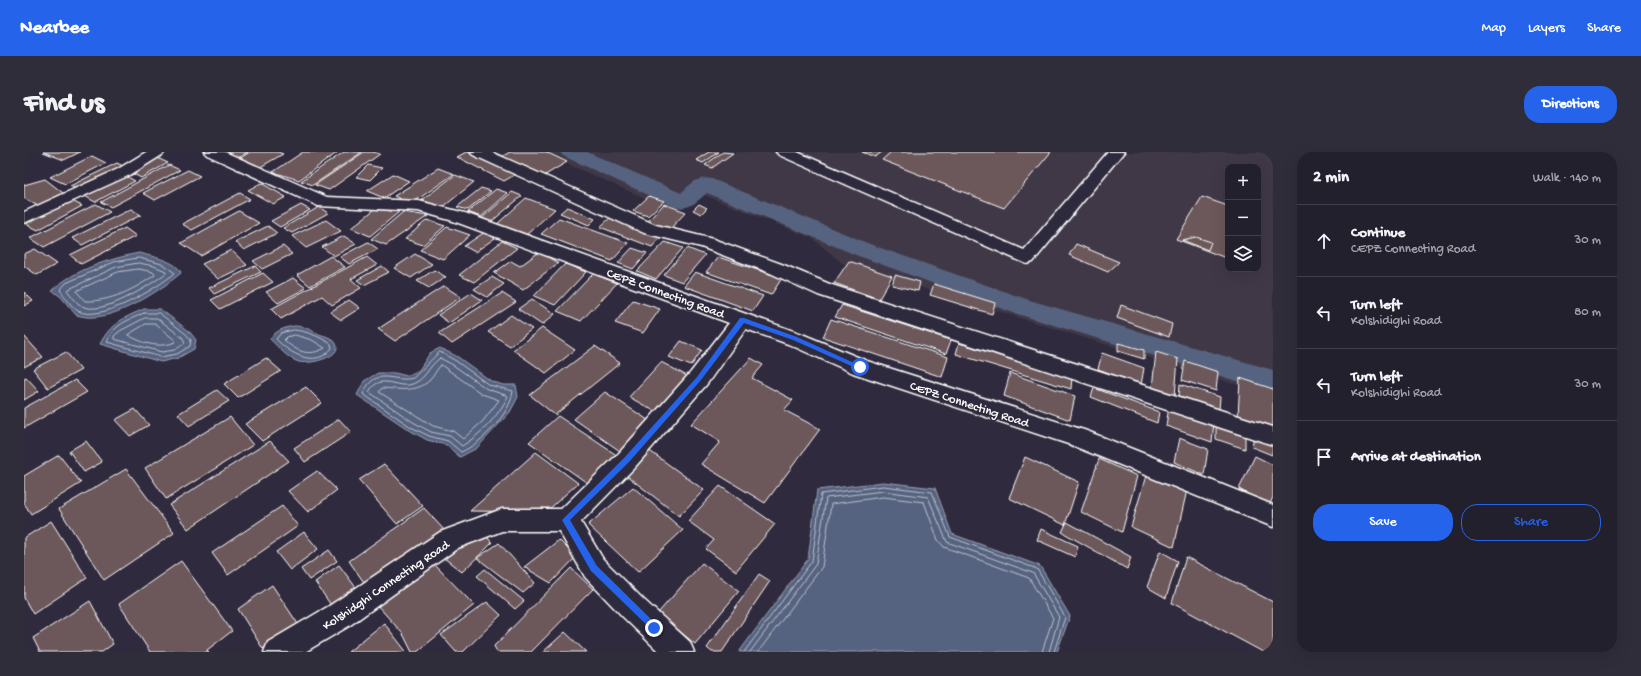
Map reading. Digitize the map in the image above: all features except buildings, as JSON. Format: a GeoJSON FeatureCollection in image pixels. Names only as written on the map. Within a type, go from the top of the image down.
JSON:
{"type":"FeatureCollection","features":[{"type":"Feature","properties":{"kind":"street"},"geometry":{"type":"LineString","coordinates":[[24,218],[124,172],[157,152]]}},
{"type":"Feature","properties":{"kind":"street","name":"CEPZ Connecting Road"},"geometry":{"type":"LineString","coordinates":[[212,152],[324,202],[419,206],[459,217],[795,339],[860,367],[1079,438],[1273,516]]}},
{"type":"Feature","properties":{"kind":"street"},"geometry":{"type":"LineString","coordinates":[[478,152],[650,229],[707,243],[777,269],[825,290],[1273,436]]}},
{"type":"Feature","properties":{"kind":"street"},"geometry":{"type":"LineString","coordinates":[[784,152],[1027,258],[1116,152]]}},
{"type":"Feature","properties":{"kind":"street"},"geometry":{"type":"LineString","coordinates":[[680,652],[633,608],[594,568],[566,520],[626,460],[699,378],[742,320]]}},
{"type":"Feature","properties":{"kind":"street","name":"Kolshidghi Connecting Road"},"geometry":{"type":"LineString","coordinates":[[278,652],[339,616],[449,540],[502,520],[566,520]]}},
{"type":"Feature","properties":{"kind":"shaded area"},"geometry":{"type":"Polygon","coordinates":[[[540,152],[1273,152],[1273,396],[842,263],[812,238],[699,193],[676,212],[540,152]]]}},
{"type":"Feature","properties":{"kind":"water"},"geometry":{"type":"Polygon","coordinates":[[[139,253],[169,262],[175,265],[181,273],[163,287],[140,301],[105,316],[87,317],[76,315],[61,297],[52,290],[72,276],[93,266],[116,258],[139,253]]]}},
{"type":"Feature","properties":{"kind":"water"},"geometry":{"type":"Polygon","coordinates":[[[144,309],[160,309],[189,331],[196,340],[194,349],[178,358],[161,362],[100,344],[113,326],[118,322],[144,309]]]}},
{"type":"Feature","properties":{"kind":"water"},"geometry":{"type":"Polygon","coordinates":[[[294,326],[306,328],[330,338],[337,346],[336,351],[332,355],[318,361],[304,363],[291,358],[270,339],[280,330],[294,326]]]}},
{"type":"Feature","properties":{"kind":"water"},"geometry":{"type":"Polygon","coordinates":[[[440,348],[458,357],[491,381],[503,385],[516,385],[518,397],[510,412],[477,448],[460,457],[446,445],[427,440],[409,430],[357,395],[364,381],[378,373],[395,373],[407,376],[419,370],[430,353],[440,348]]]}},
{"type":"Feature","properties":{"kind":"water"},"geometry":{"type":"Polygon","coordinates":[[[883,482],[935,488],[952,534],[1040,566],[1070,616],[1057,652],[739,652],[808,559],[817,490],[883,482]]]}},
{"type":"Feature","properties":{"kind":"waterway"},"geometry":{"type":"LineString","coordinates":[[570,152],[683,202],[704,184],[864,250],[1020,306],[1273,381]]}},
{"type":"Feature","properties":{"kind":"route"},"geometry":{"type":"LineString","coordinates":[[654,628],[594,568],[566,520],[626,460],[699,378],[742,320],[795,339],[860,367]]}}]}
